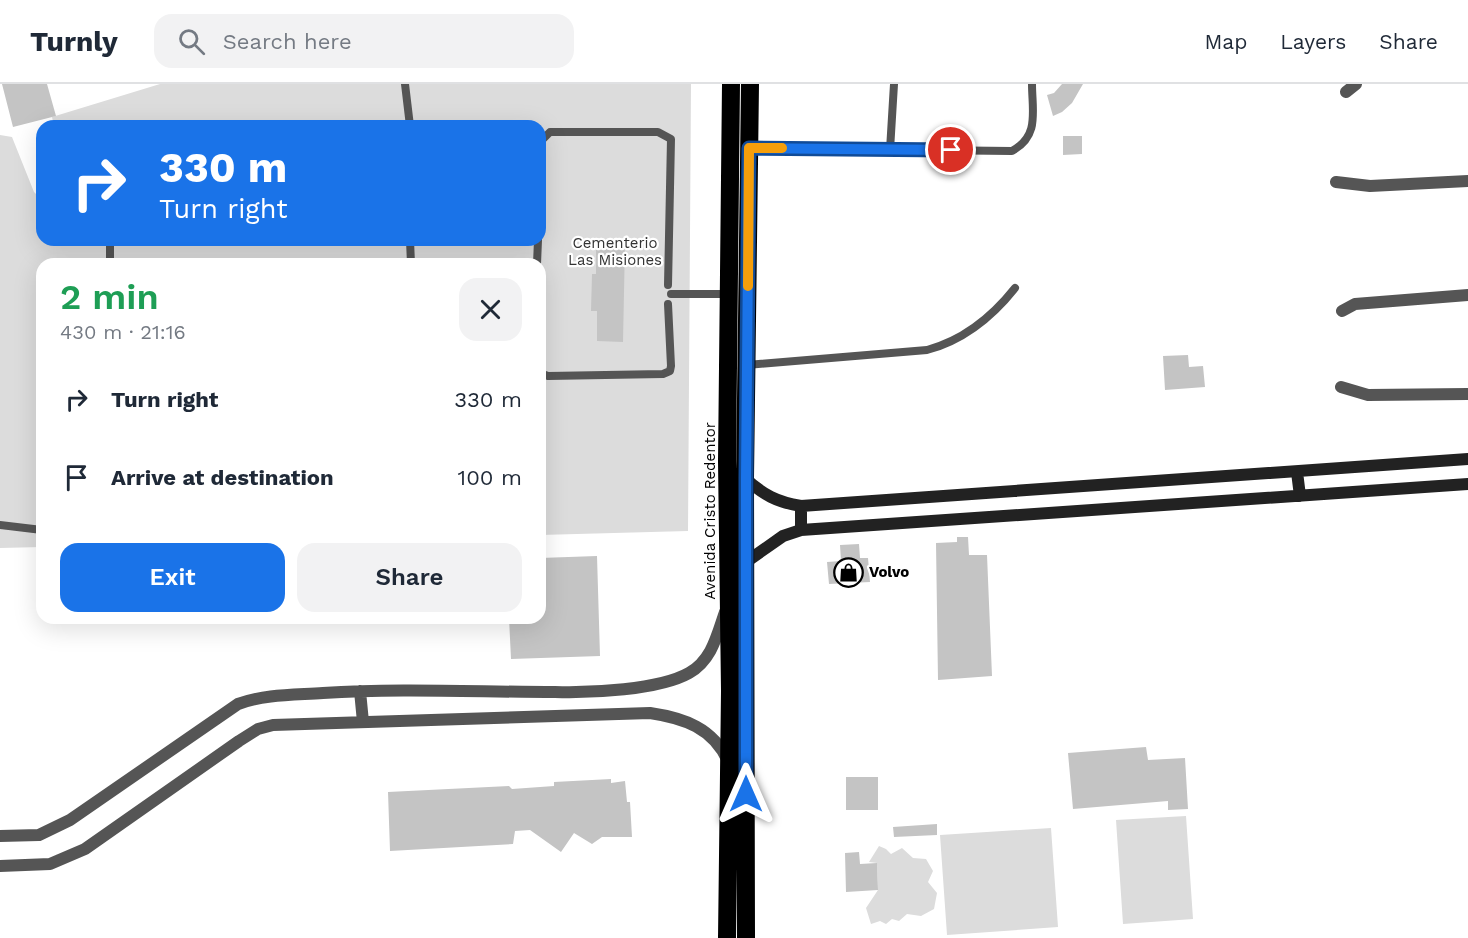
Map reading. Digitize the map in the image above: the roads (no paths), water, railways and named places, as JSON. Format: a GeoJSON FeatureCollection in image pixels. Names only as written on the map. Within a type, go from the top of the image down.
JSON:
{"type":"FeatureCollection","features":[{"type":"Feature","properties":{"kind":"highway","name":"Avenida Cristo Redentor"},"geometry":{"type":"LineString","coordinates":[[727,938],[731,84]]}},
{"type":"Feature","properties":{"kind":"highway"},"geometry":{"type":"LineString","coordinates":[[746,938],[746,478],[750,84]]}},
{"type":"Feature","properties":{"kind":"main road"},"geometry":{"type":"LineString","coordinates":[[746,478],[761,492],[779,503],[801,506],[1468,459]]}},
{"type":"Feature","properties":{"kind":"main road"},"geometry":{"type":"LineString","coordinates":[[1297,472],[1300,496]]}},
{"type":"Feature","properties":{"kind":"main road"},"geometry":{"type":"LineString","coordinates":[[746,562],[783,536],[801,530],[1468,484]]}},
{"type":"Feature","properties":{"kind":"main road"},"geometry":{"type":"LineString","coordinates":[[801,506],[801,530]]}},
{"type":"Feature","properties":{"kind":"street"},"geometry":{"type":"LineString","coordinates":[[1336,182],[1370,186],[1468,181]]}},
{"type":"Feature","properties":{"kind":"street"},"geometry":{"type":"LineString","coordinates":[[1342,311],[1355,304],[1468,295]]}},
{"type":"Feature","properties":{"kind":"street"},"geometry":{"type":"LineString","coordinates":[[1341,387],[1368,395],[1468,394]]}},
{"type":"Feature","properties":{"kind":"street"},"geometry":{"type":"LineString","coordinates":[[0,836],[39,835],[70,820],[237,704],[265,696],[360,691],[612,691],[671,681],[690,673],[714,648],[728,606]]}},
{"type":"Feature","properties":{"kind":"street"},"geometry":{"type":"LineString","coordinates":[[360,691],[363,722]]}},
{"type":"Feature","properties":{"kind":"street"},"geometry":{"type":"LineString","coordinates":[[612,691],[600,701],[601,705],[615,714]]}},
{"type":"Feature","properties":{"kind":"street"},"geometry":{"type":"LineString","coordinates":[[572,692],[580,699],[581,704],[574,715]]}},
{"type":"Feature","properties":{"kind":"street"},"geometry":{"type":"LineString","coordinates":[[0,866],[50,864],[85,849],[258,729],[273,725],[650,713],[681,719],[710,734],[729,761]]}},
{"type":"Feature","properties":{"kind":"lane"},"geometry":{"type":"LineString","coordinates":[[405,84],[409,120]]}},
{"type":"Feature","properties":{"kind":"lane"},"geometry":{"type":"LineString","coordinates":[[891,150],[894,84]]}},
{"type":"Feature","properties":{"kind":"lane"},"geometry":{"type":"LineString","coordinates":[[749,148],[1012,151],[1022,146],[1033,127],[1032,84]]}},
{"type":"Feature","properties":{"kind":"lane"},"geometry":{"type":"LineString","coordinates":[[546,136],[550,132],[658,132],[671,139],[668,285]]}},
{"type":"Feature","properties":{"kind":"lane"},"geometry":{"type":"LineString","coordinates":[[747,364],[927,350],[943,346],[975,328],[998,309],[1015,288]]}},
{"type":"Feature","properties":{"kind":"lane"},"geometry":{"type":"LineString","coordinates":[[671,294],[730,294]]}},
{"type":"Feature","properties":{"kind":"lane"},"geometry":{"type":"LineString","coordinates":[[546,375],[663,374],[669,371],[671,366],[668,304]]}},
{"type":"Feature","properties":{"kind":"lane"},"geometry":{"type":"LineString","coordinates":[[0,525],[36,529]]}},
{"type":"Feature","properties":{"kind":"place","name":"Volvo"},"geometry":{"type":"Point","coordinates":[848,572]}},
{"type":"Feature","properties":{"kind":"park label","name":"Cementerio Las Misiones"},"geometry":{"type":"Point","coordinates":[615,252]}}]}
